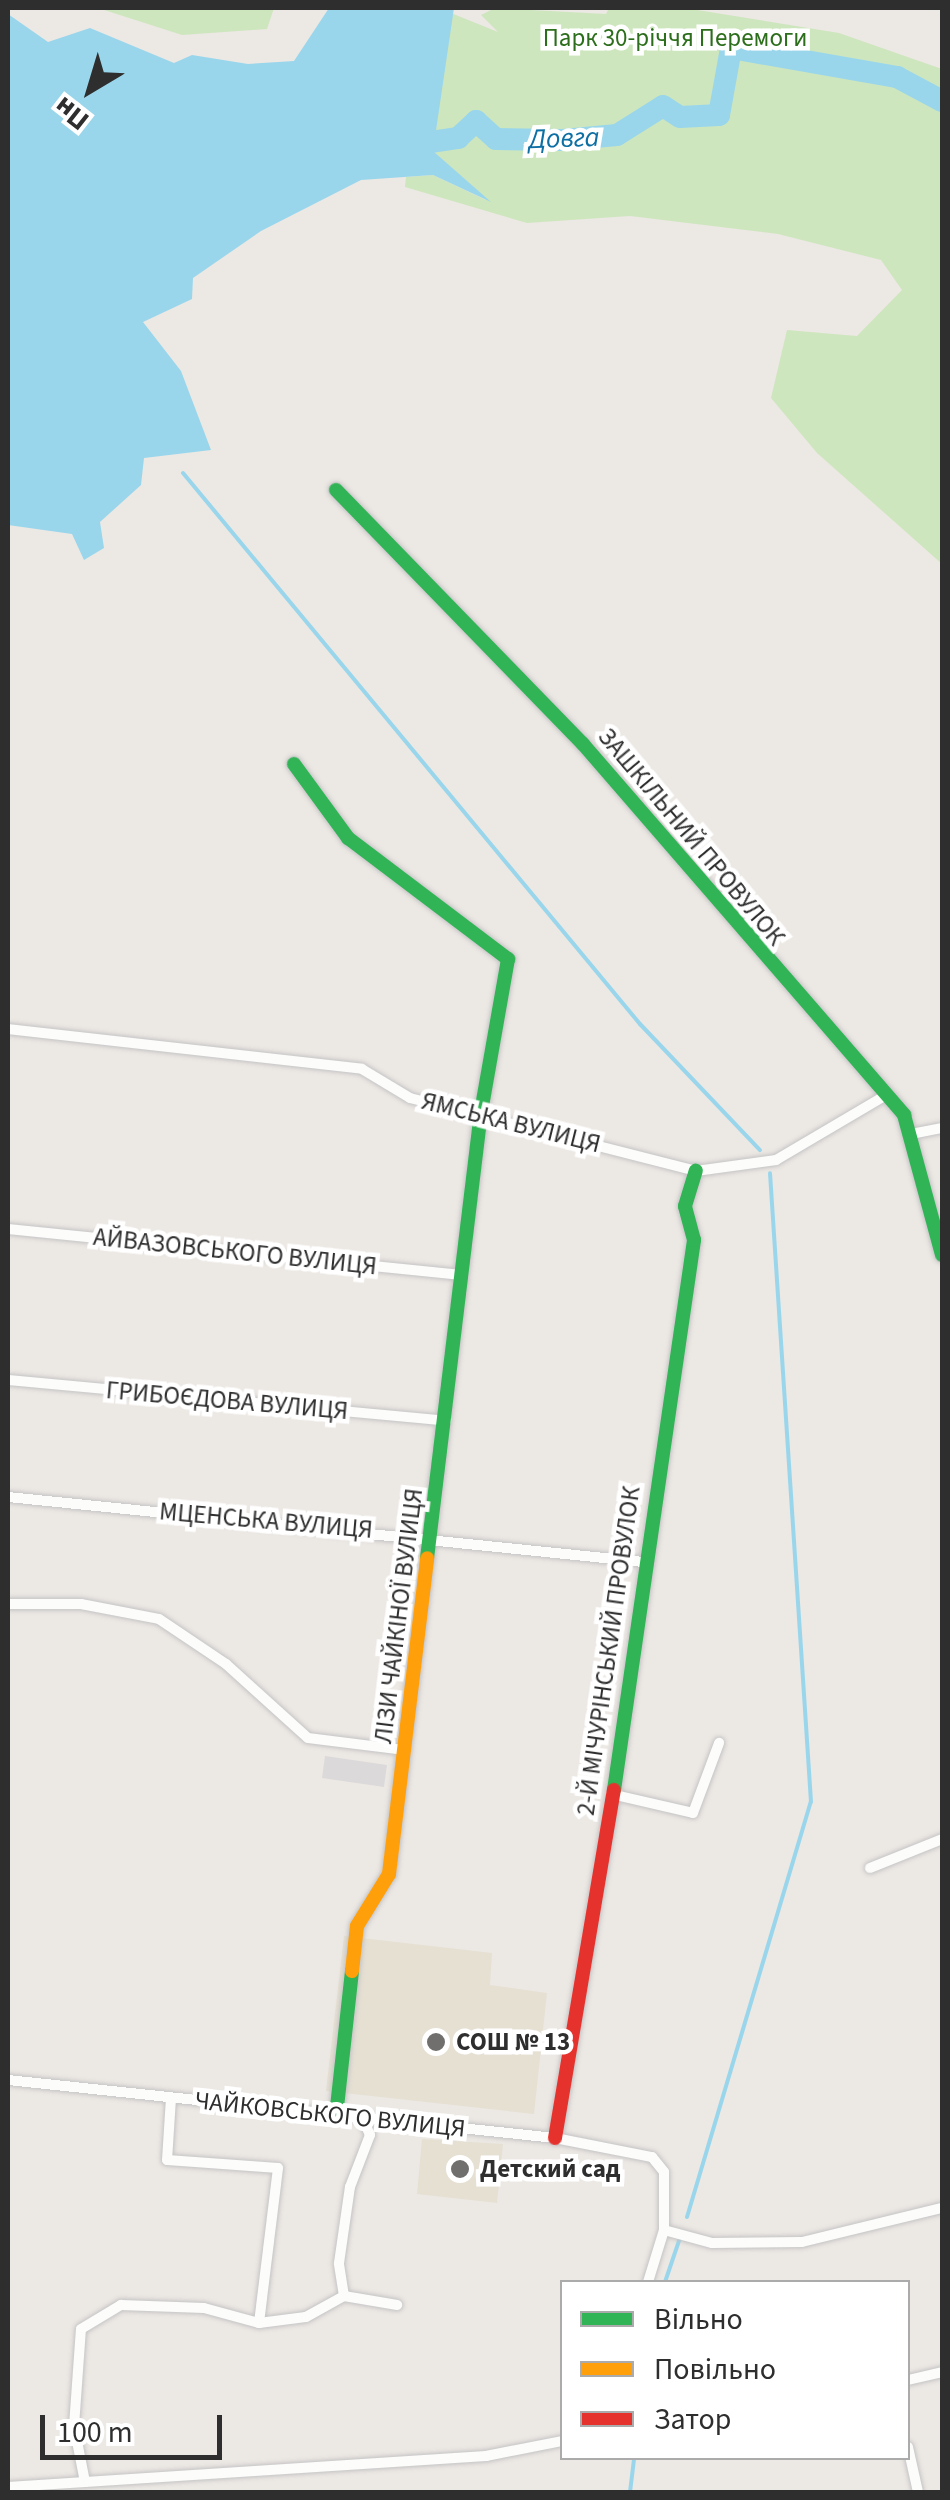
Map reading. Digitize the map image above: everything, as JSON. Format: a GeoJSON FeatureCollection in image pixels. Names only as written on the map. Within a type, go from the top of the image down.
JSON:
{"type":"FeatureCollection","features":[{"type":"Feature","properties":{"kind":"street","name":"ЗАШКІЛЬНИЙ ПРОВУЛОК"},"geometry":{"type":"LineString","coordinates":[[336,490],[583,744],[883,1097],[911,1134],[942,1255]]}},
{"type":"Feature","properties":{"kind":"street","name":"ЛІЗИ ЧАЙКІНОЇ ВУЛИЦЯ"},"geometry":{"type":"LineString","coordinates":[[294,764],[348,838],[508,959],[481,1112],[433,1536],[389,1874],[356,1926],[336,2116]]}},
{"type":"Feature","properties":{"kind":"street","name":"ЯМСЬКА ВУЛИЦЯ"},"geometry":{"type":"LineString","coordinates":[[8,1029],[362,1069],[410,1098],[481,1112],[696,1171],[776,1160],[883,1097]]}},
{"type":"Feature","properties":{"kind":"street"},"geometry":{"type":"LineString","coordinates":[[911,1134],[942,1128]]}},
{"type":"Feature","properties":{"kind":"street","name":"2-Й МІЧУРІНСЬКИЙ ПРОВУЛОК"},"geometry":{"type":"LineString","coordinates":[[555,2138],[612,1794],[642,1562],[694,1240],[684,1206],[696,1171]]}},
{"type":"Feature","properties":{"kind":"street","name":"АЙВАЗОВСЬКОГО ВУЛИЦЯ"},"geometry":{"type":"LineString","coordinates":[[8,1228],[462,1275]]}},
{"type":"Feature","properties":{"kind":"street","name":"ГРИБОЄДОВА ВУЛИЦЯ"},"geometry":{"type":"LineString","coordinates":[[8,1380],[446,1421]]}},
{"type":"Feature","properties":{"kind":"street","name":"МЦЕНСЬКА ВУЛИЦЯ"},"geometry":{"type":"LineString","coordinates":[[8,1497],[433,1536],[642,1562]]}},
{"type":"Feature","properties":{"kind":"street"},"geometry":{"type":"LineString","coordinates":[[8,1604],[81,1604],[159,1620],[226,1664],[308,1738],[405,1750]]}},
{"type":"Feature","properties":{"kind":"street"},"geometry":{"type":"LineString","coordinates":[[612,1794],[693,1813],[719,1742]]}},
{"type":"Feature","properties":{"kind":"street"},"geometry":{"type":"LineString","coordinates":[[870,1868],[942,1838]]}},
{"type":"Feature","properties":{"kind":"street","name":"ЧАЙКОВСЬКОГО ВУЛИЦЯ"},"geometry":{"type":"LineString","coordinates":[[8,2080],[555,2138],[652,2157],[664,2172],[664,2230]]}},
{"type":"Feature","properties":{"kind":"street"},"geometry":{"type":"LineString","coordinates":[[172,2098],[167,2160],[278,2168],[259,2323]]}},
{"type":"Feature","properties":{"kind":"street"},"geometry":{"type":"LineString","coordinates":[[344,2296],[339,2263],[350,2186],[369,2150],[363,2119]]}},
{"type":"Feature","properties":{"kind":"street"},"geometry":{"type":"LineString","coordinates":[[649,2280],[664,2230],[712,2243],[802,2242],[942,2208]]}},
{"type":"Feature","properties":{"kind":"street"},"geometry":{"type":"LineString","coordinates":[[85,2482],[74,2426],[80,2329],[121,2305],[204,2308],[259,2323],[306,2317],[344,2296],[398,2306]]}},
{"type":"Feature","properties":{"kind":"street"},"geometry":{"type":"LineString","coordinates":[[910,2380],[942,2372]]}},
{"type":"Feature","properties":{"kind":"street"},"geometry":{"type":"LineString","coordinates":[[8,2487],[486,2456],[560,2441]]}},
{"type":"Feature","properties":{"kind":"street"},"geometry":{"type":"LineString","coordinates":[[910,2457],[918,2492]]}},
{"type":"Feature","properties":{"kind":"shaded area"},"geometry":{"type":"Polygon","coordinates":[[[325,1756],[387,1765],[384,1787],[322,1778],[325,1756]]]}},
{"type":"Feature","properties":{"kind":"shaded area","name":"СОШ № 13"},"geometry":{"type":"Polygon","coordinates":[[[344,1936],[492,1953],[490,1985],[547,1993],[534,2114],[326,2091],[344,1936]]]}},
{"type":"Feature","properties":{"kind":"shaded area","name":"Детский сад"},"geometry":{"type":"Polygon","coordinates":[[[422,2139],[503,2144],[497,2203],[417,2194],[422,2139]]]}},
{"type":"Feature","properties":{"kind":"green space"},"geometry":{"type":"Polygon","coordinates":[[[98,8],[274,8],[267,29],[182,35],[98,8]]]}},
{"type":"Feature","properties":{"kind":"green space","name":"Парк 30-річчя Перемоги"},"geometry":{"type":"Polygon","coordinates":[[[495,8],[606,14],[609,8],[685,8],[839,33],[942,69],[942,564],[817,453],[771,398],[787,330],[857,336],[902,290],[881,260],[778,234],[630,216],[527,223],[405,187],[406,177],[433,175],[486,200],[433,151],[451,13],[498,32],[481,15],[495,8]]]}},
{"type":"Feature","properties":{"kind":"water"},"geometry":{"type":"Polygon","coordinates":[[[329,8],[454,8],[433,151],[491,202],[433,175],[361,180],[261,231],[193,278],[192,299],[143,322],[181,371],[211,450],[144,458],[141,485],[100,522],[104,548],[84,560],[72,534],[8,525],[8,14],[48,42],[90,28],[174,63],[192,55],[248,64],[294,61],[329,8]]]}},
{"type":"Feature","properties":{"kind":"waterway","name":"Довга"},"geometry":{"type":"LineString","coordinates":[[404,146],[458,138],[476,121],[496,139],[563,140],[617,135],[663,106],[680,117],[719,115],[731,48],[897,77],[942,101]]}},
{"type":"Feature","properties":{"kind":"waterway"},"geometry":{"type":"LineString","coordinates":[[183,473],[640,1024],[760,1150]]}},
{"type":"Feature","properties":{"kind":"waterway"},"geometry":{"type":"LineString","coordinates":[[687,2217],[811,1802],[770,1173]]}},
{"type":"Feature","properties":{"kind":"waterway"},"geometry":{"type":"LineString","coordinates":[[666,2280],[681,2235]]}},
{"type":"Feature","properties":{"kind":"waterway"},"geometry":{"type":"LineString","coordinates":[[630,2492],[634,2460]]}},
{"type":"Feature","properties":{"kind":"traffic: fast"},"geometry":{"type":"LineString","coordinates":[[336,490],[583,744],[904,1115],[942,1255]]}},
{"type":"Feature","properties":{"kind":"traffic: fast"},"geometry":{"type":"LineString","coordinates":[[294,764],[348,838],[508,959],[481,1112],[427,1558]]}},
{"type":"Feature","properties":{"kind":"traffic: fast"},"geometry":{"type":"LineString","coordinates":[[614,1790],[694,1240],[685,1206],[696,1171]]}},
{"type":"Feature","properties":{"kind":"traffic: fast"},"geometry":{"type":"LineString","coordinates":[[336,2116],[352,1971]]}},
{"type":"Feature","properties":{"kind":"traffic: slow"},"geometry":{"type":"LineString","coordinates":[[352,1971],[357,1926],[389,1874],[427,1558]]}},
{"type":"Feature","properties":{"kind":"traffic: jam"},"geometry":{"type":"LineString","coordinates":[[555,2138],[614,1790]]}},
{"type":"Feature","properties":{"kind":"place","name":"СОШ № 13"},"geometry":{"type":"Point","coordinates":[436,2042]}},
{"type":"Feature","properties":{"kind":"place","name":"Детский сад"},"geometry":{"type":"Point","coordinates":[460,2169]}}]}
